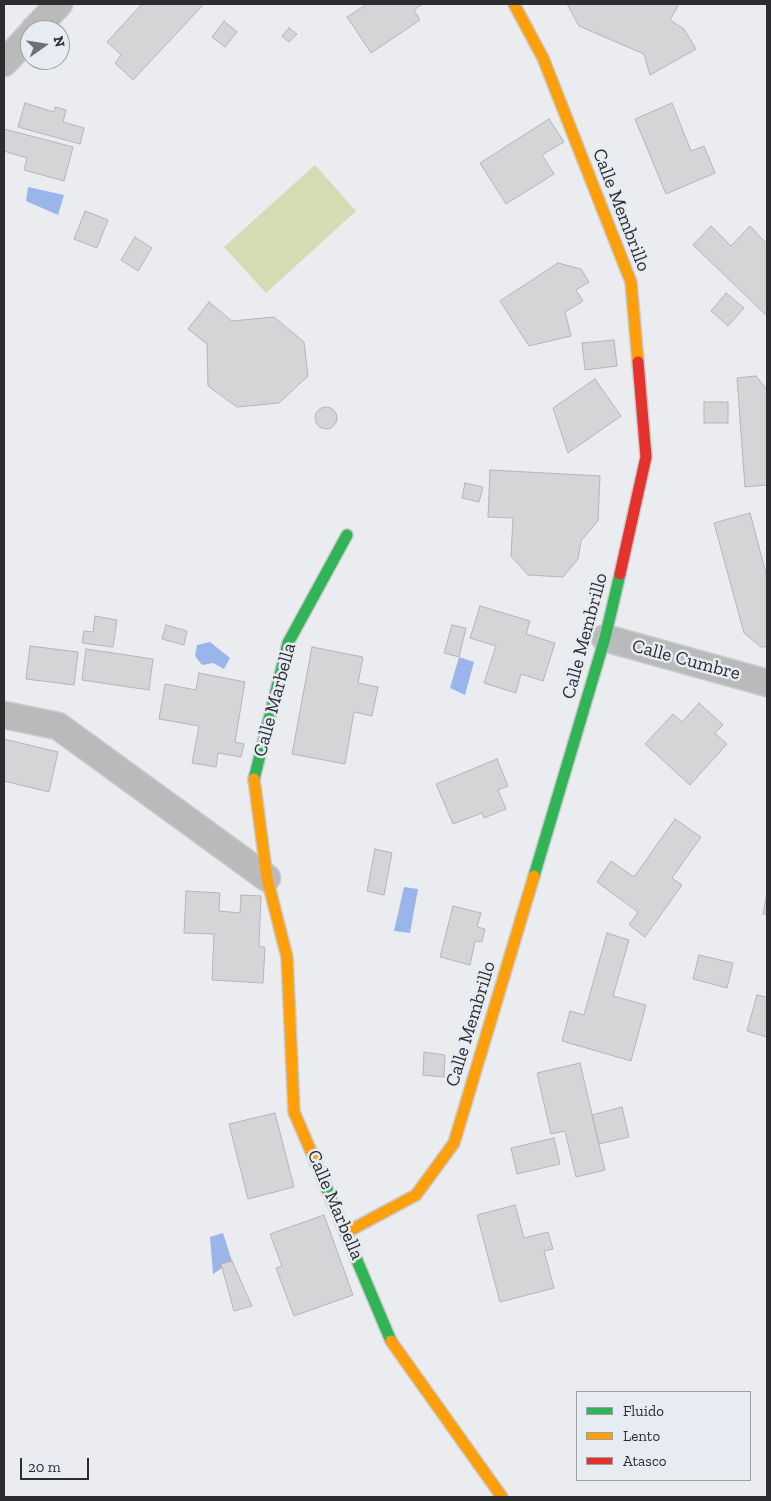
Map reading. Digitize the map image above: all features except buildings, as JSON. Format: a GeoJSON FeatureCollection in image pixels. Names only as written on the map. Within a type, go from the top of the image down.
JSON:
{"type":"FeatureCollection","features":[{"type":"Feature","properties":{"kind":"street"},"geometry":{"type":"LineString","coordinates":[[44,20],[59,4]]}},
{"type":"Feature","properties":{"kind":"street","name":"Calle Membrillo"},"geometry":{"type":"LineString","coordinates":[[347,1232],[416,1195],[454,1143],[604,638],[646,457],[631,282],[544,58],[514,4]]}},
{"type":"Feature","properties":{"kind":"street"},"geometry":{"type":"LineString","coordinates":[[4,63],[20,46]]}},
{"type":"Feature","properties":{"kind":"street","name":"Calle Marbella"},"geometry":{"type":"LineString","coordinates":[[347,535],[288,643],[254,779],[267,878],[287,957],[294,1112],[347,1232],[393,1345],[502,1497]]}},
{"type":"Feature","properties":{"kind":"street","name":"Calle Cumbre"},"geometry":{"type":"LineString","coordinates":[[604,638],[767,683]]}},
{"type":"Feature","properties":{"kind":"street"},"geometry":{"type":"LineString","coordinates":[[4,715],[58,726],[267,878]]}},
{"type":"Feature","properties":{"kind":"green space"},"geometry":{"type":"Polygon","coordinates":[[[315,165],[356,211],[266,293],[224,247],[315,165]]]}},
{"type":"Feature","properties":{"kind":"water"},"geometry":{"type":"Polygon","coordinates":[[[28,187],[64,195],[58,215],[26,201],[28,187]]]}},
{"type":"Feature","properties":{"kind":"water"},"geometry":{"type":"Polygon","coordinates":[[[210,642],[230,658],[224,669],[213,663],[202,665],[195,656],[197,645],[210,642]]]}},
{"type":"Feature","properties":{"kind":"water"},"geometry":{"type":"Polygon","coordinates":[[[459,657],[474,662],[465,695],[450,688],[459,657]]]}},
{"type":"Feature","properties":{"kind":"water"},"geometry":{"type":"Polygon","coordinates":[[[404,887],[418,889],[410,933],[394,931],[404,887]]]}},
{"type":"Feature","properties":{"kind":"water"},"geometry":{"type":"Polygon","coordinates":[[[223,1233],[232,1261],[213,1274],[210,1237],[223,1233]]]}},
{"type":"Feature","properties":{"kind":"traffic: fast"},"geometry":{"type":"LineString","coordinates":[[254,779],[288,643],[347,535]]}},
{"type":"Feature","properties":{"kind":"traffic: fast"},"geometry":{"type":"LineString","coordinates":[[534,876],[605,638],[620,574]]}},
{"type":"Feature","properties":{"kind":"traffic: fast"},"geometry":{"type":"LineString","coordinates":[[313,1156],[391,1341]]}},
{"type":"Feature","properties":{"kind":"traffic: slow"},"geometry":{"type":"LineString","coordinates":[[514,4],[543,58],[631,282],[638,362]]}},
{"type":"Feature","properties":{"kind":"traffic: slow"},"geometry":{"type":"LineString","coordinates":[[254,779],[267,878],[287,957],[294,1112],[313,1156]]}},
{"type":"Feature","properties":{"kind":"traffic: slow"},"geometry":{"type":"LineString","coordinates":[[347,1232],[416,1195],[454,1143],[534,876]]}},
{"type":"Feature","properties":{"kind":"traffic: slow"},"geometry":{"type":"LineString","coordinates":[[391,1341],[502,1497]]}},
{"type":"Feature","properties":{"kind":"traffic: jam"},"geometry":{"type":"LineString","coordinates":[[620,574],[646,457],[638,362]]}}]}
